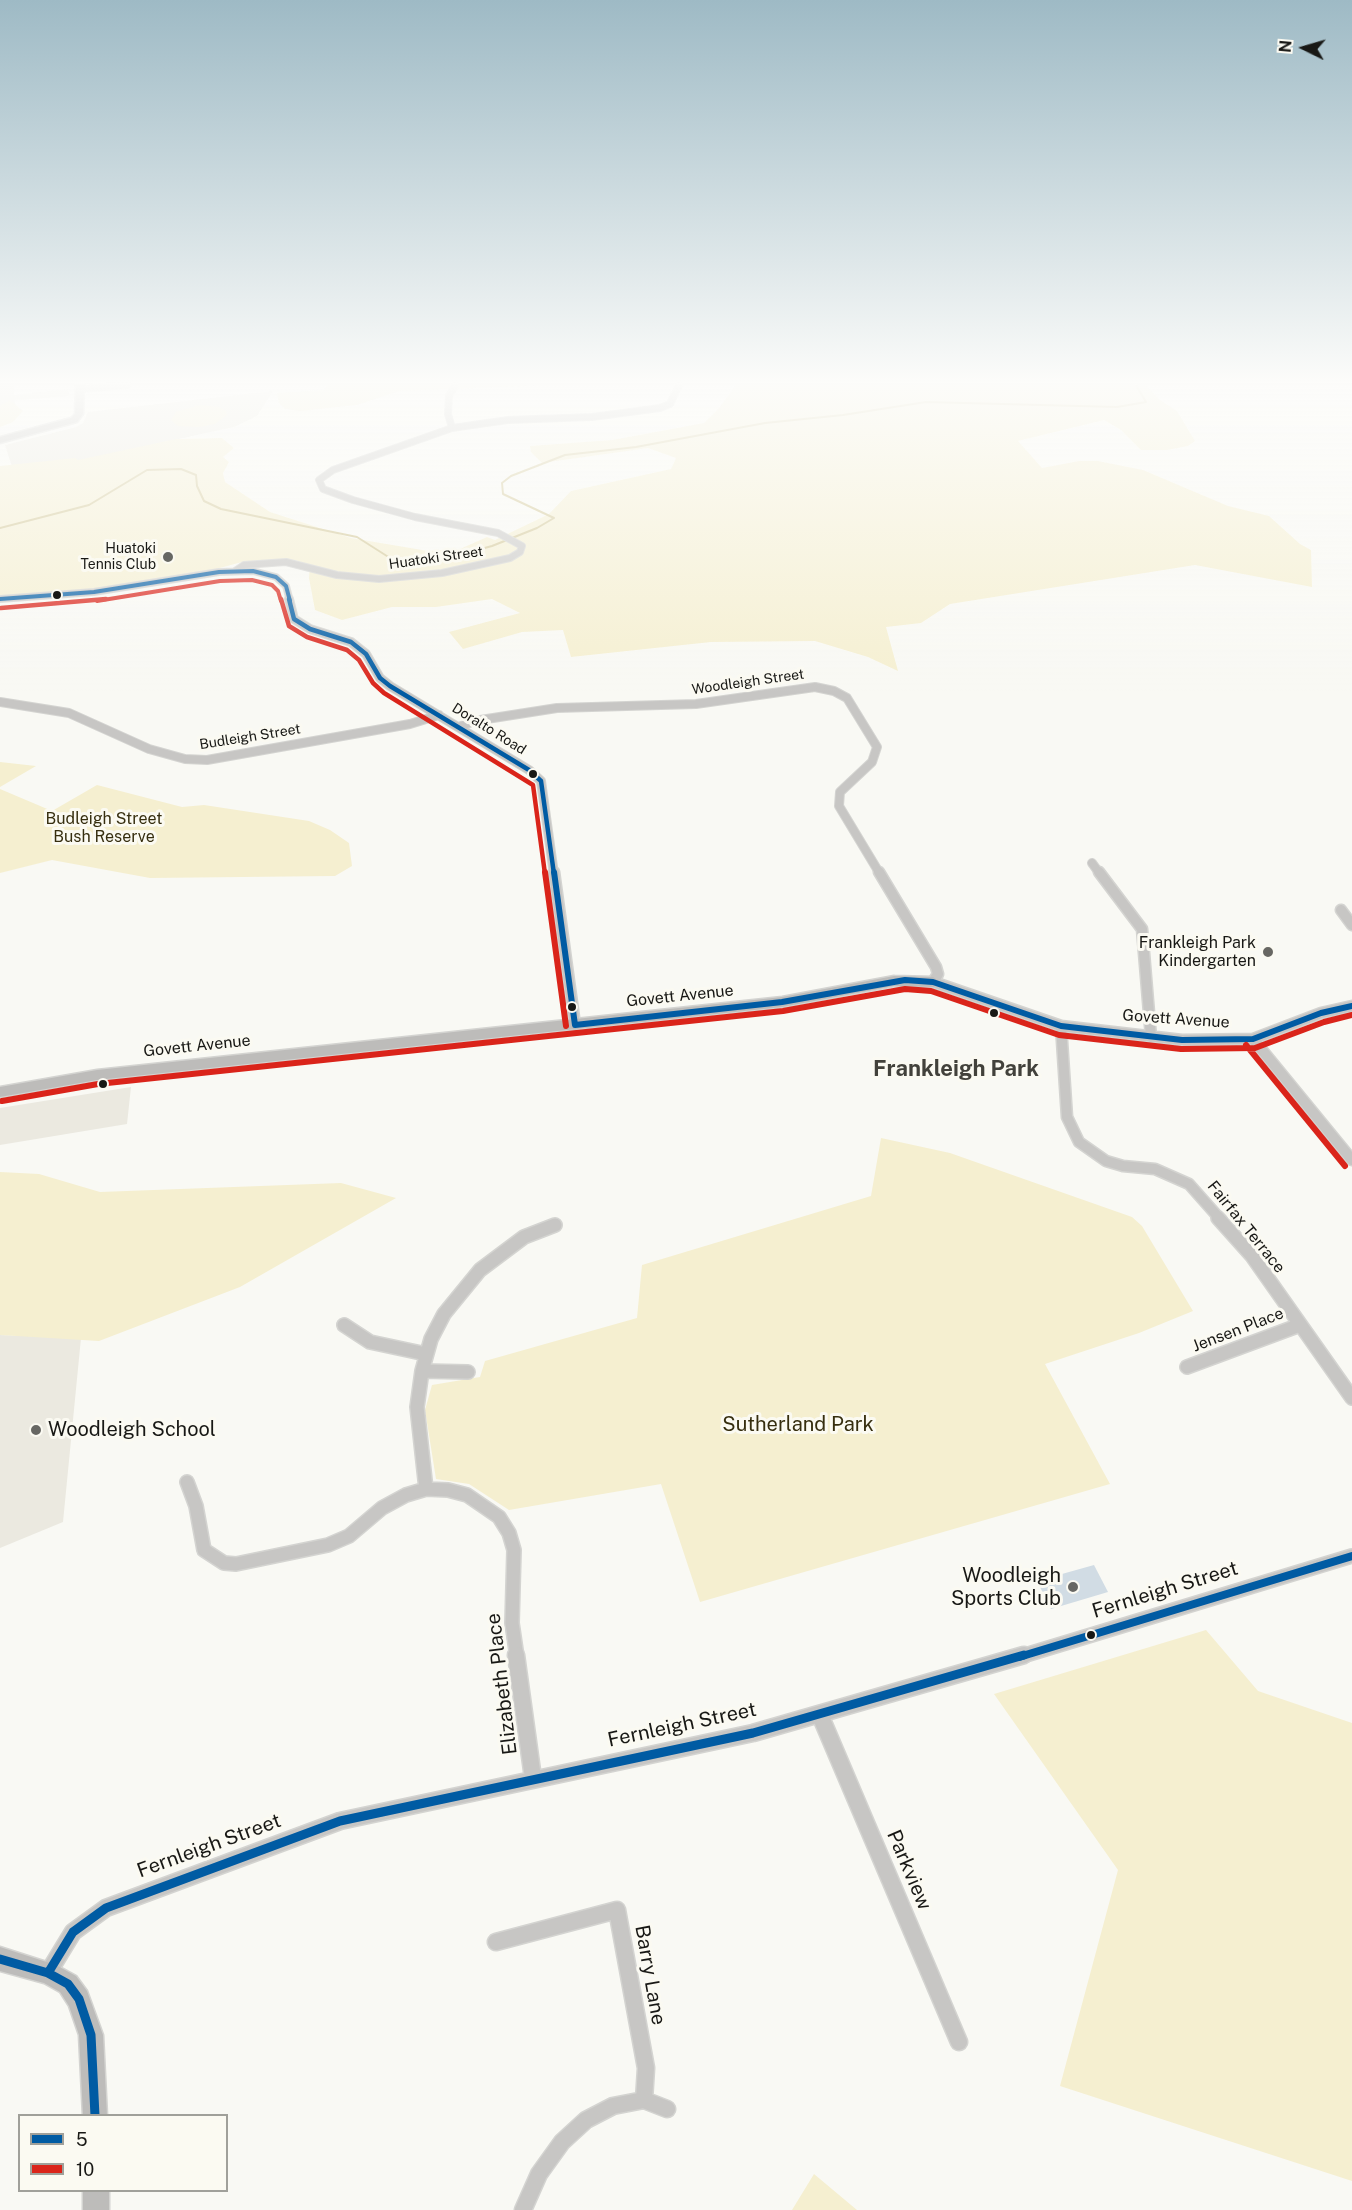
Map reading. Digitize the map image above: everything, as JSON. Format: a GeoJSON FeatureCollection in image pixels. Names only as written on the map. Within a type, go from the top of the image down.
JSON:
{"type":"FeatureCollection","features":[{"type":"Feature","properties":{"kind":"street","name":"Huatoki Street"},"geometry":{"type":"LineString","coordinates":[[0,599],[94,592],[235,571],[244,565],[286,562],[363,579],[420,575],[500,562],[520,552],[522,546],[498,533],[402,514],[336,495],[324,488]]}},
{"type":"Feature","properties":{"kind":"street","name":"Doralto Road"},"geometry":{"type":"LineString","coordinates":[[235,571],[263,573],[276,577],[286,586],[294,619],[310,629],[351,642],[366,654],[380,678],[529,770],[541,781],[575,1025]]}},
{"type":"Feature","properties":{"kind":"street","name":"Woodleigh Street"},"geometry":{"type":"LineString","coordinates":[[459,727],[474,721],[557,708],[696,704],[815,687],[840,693],[847,698],[877,747],[872,762],[840,792],[839,806],[936,967],[938,974],[933,982]]}},
{"type":"Feature","properties":{"kind":"street","name":"Budleigh Street"},"geometry":{"type":"LineString","coordinates":[[0,702],[69,713],[149,749],[185,759],[207,760],[411,724],[439,715]]}},
{"type":"Feature","properties":{"kind":"street"},"geometry":{"type":"LineString","coordinates":[[1092,863],[1142,929],[1151,1037]]}},
{"type":"Feature","properties":{"kind":"street"},"geometry":{"type":"LineString","coordinates":[[1341,910],[1352,925]]}},
{"type":"Feature","properties":{"kind":"street","name":"Govett Avenue"},"geometry":{"type":"LineString","coordinates":[[0,1092],[97,1075],[782,1002],[894,981],[933,982],[1061,1026],[1202,1041],[1253,1039],[1321,1013],[1352,1006]]}},
{"type":"Feature","properties":{"kind":"street","name":"Fairfax Terrace"},"geometry":{"type":"LineString","coordinates":[[1061,1026],[1067,1117],[1079,1142],[1106,1161],[1155,1169],[1189,1184],[1252,1256],[1352,1398]]}},
{"type":"Feature","properties":{"kind":"street"},"geometry":{"type":"LineString","coordinates":[[1253,1039],[1352,1160]]}},
{"type":"Feature","properties":{"kind":"street"},"geometry":{"type":"LineString","coordinates":[[187,1482],[196,1506],[204,1550],[224,1563],[236,1564],[328,1545],[349,1536],[382,1508],[426,1489],[417,1407],[426,1354],[444,1314],[480,1270],[524,1237],[555,1225]]}},
{"type":"Feature","properties":{"kind":"street"},"geometry":{"type":"LineString","coordinates":[[344,1325],[370,1342],[408,1352],[426,1354]]}},
{"type":"Feature","properties":{"kind":"street","name":"Jensen Place"},"geometry":{"type":"LineString","coordinates":[[1187,1367],[1300,1325]]}},
{"type":"Feature","properties":{"kind":"street"},"geometry":{"type":"LineString","coordinates":[[422,1371],[468,1371]]}},
{"type":"Feature","properties":{"kind":"street","name":"Elizabeth Place"},"geometry":{"type":"LineString","coordinates":[[426,1489],[448,1490],[483,1504],[499,1517],[509,1533],[513,1550],[512,1623],[533,1778]]}},
{"type":"Feature","properties":{"kind":"street","name":"Fernleigh Street"},"geometry":{"type":"LineString","coordinates":[[48,1973],[73,1932],[88,1918],[129,1898],[340,1821],[533,1778],[753,1733],[1352,1556]]}},
{"type":"Feature","properties":{"kind":"street","name":"Parkview"},"geometry":{"type":"LineString","coordinates":[[820,1715],[959,2042]]}},
{"type":"Feature","properties":{"kind":"street","name":"Barry Lane"},"geometry":{"type":"LineString","coordinates":[[496,1942],[617,1910],[646,2068],[644,2100]]}},
{"type":"Feature","properties":{"kind":"street"},"geometry":{"type":"LineString","coordinates":[[0,1959],[48,1973],[68,1984],[79,1999],[86,2015],[94,2067],[95,2114]]}},
{"type":"Feature","properties":{"kind":"street"},"geometry":{"type":"LineString","coordinates":[[523,2210],[538,2174],[562,2142],[586,2120],[613,2106],[644,2100],[667,2109]]}},
{"type":"Feature","properties":{"kind":"street"},"geometry":{"type":"LineString","coordinates":[[96,2192],[96,2210]]}},
{"type":"Feature","properties":{"kind":"shaded area"},"geometry":{"type":"Polygon","coordinates":[[[131,1087],[127,1124],[0,1145],[0,1108],[131,1087]]]}},
{"type":"Feature","properties":{"kind":"shaded area","name":"Woodleigh School"},"geometry":{"type":"Polygon","coordinates":[[[0,1335],[81,1338],[63,1522],[0,1548],[0,1335]]]}},
{"type":"Feature","properties":{"kind":"green space"},"geometry":{"type":"Polygon","coordinates":[[[0,488],[234,488],[270,512],[351,538],[428,551],[460,549],[487,537],[495,540],[549,514],[571,491],[584,488],[1186,488],[1228,506],[1269,516],[1300,544],[1311,550],[1312,587],[1195,565],[950,604],[921,623],[886,627],[898,671],[868,657],[815,641],[711,642],[571,657],[563,630],[522,632],[463,649],[449,632],[520,613],[492,599],[436,607],[392,607],[342,620],[315,610],[309,578],[310,565],[295,560],[242,562],[194,575],[107,588],[0,596],[0,488]]]}},
{"type":"Feature","properties":{"kind":"green space","name":"Budleigh Street Bush Reserve"},"geometry":{"type":"Polygon","coordinates":[[[0,762],[36,766],[0,787],[0,762]]]}},
{"type":"Feature","properties":{"kind":"green space","name":"Budleigh Street Bush Reserve"},"geometry":{"type":"Polygon","coordinates":[[[97,785],[182,807],[204,805],[309,821],[330,830],[349,843],[352,866],[335,876],[150,878],[52,860],[0,873],[0,789],[52,811],[97,785]]]}},
{"type":"Feature","properties":{"kind":"green space","name":"Sutherland Park"},"geometry":{"type":"Polygon","coordinates":[[[881,1138],[950,1153],[1132,1217],[1142,1226],[1193,1311],[1139,1333],[1045,1364],[1110,1484],[700,1602],[661,1484],[509,1510],[469,1484],[436,1479],[425,1410],[432,1385],[480,1377],[485,1361],[637,1318],[642,1265],[871,1196],[881,1138]]]}},
{"type":"Feature","properties":{"kind":"green space"},"geometry":{"type":"Polygon","coordinates":[[[0,1172],[39,1174],[100,1192],[341,1183],[396,1198],[240,1287],[99,1341],[0,1335],[0,1172]]]}},
{"type":"Feature","properties":{"kind":"green space"},"geometry":{"type":"Polygon","coordinates":[[[1206,1630],[1258,1691],[1352,1723],[1352,2181],[1060,2086],[1118,1870],[994,1694],[1206,1630]]]}},
{"type":"Feature","properties":{"kind":"green space"},"geometry":{"type":"Polygon","coordinates":[[[814,2174],[857,2210],[792,2210],[814,2174]]]}},
{"type":"Feature","properties":{"kind":"building","name":"Woodleigh Sports Club"},"geometry":{"type":"Polygon","coordinates":[[[1094,1565],[1108,1592],[1051,1609],[1037,1581],[1094,1565]]]}},
{"type":"Feature","properties":{"kind":"waterway"},"geometry":{"type":"LineString","coordinates":[[0,528],[89,505],[117,488]]}},
{"type":"Feature","properties":{"kind":"waterway"},"geometry":{"type":"LineString","coordinates":[[198,488],[204,501],[221,509],[357,537],[390,558],[440,560],[492,546],[537,528],[554,518],[503,494],[502,488]]}},
{"type":"Feature","properties":{"kind":"transit line","name":"5"},"geometry":{"type":"LineString","coordinates":[[0,599],[94,592],[219,572],[253,571],[276,577],[286,586],[294,619],[310,629],[351,642],[366,654],[380,678],[390,686],[529,770],[541,781],[575,1025],[782,1002],[905,980],[933,982],[1061,1026],[1182,1040],[1253,1039],[1321,1013],[1352,1006]]}},
{"type":"Feature","properties":{"kind":"transit line","name":"10"},"geometry":{"type":"LineString","coordinates":[[1,608],[95,601],[220,581],[252,580],[272,585],[278,591],[289,626],[307,637],[347,650],[359,660],[373,683],[384,693],[524,777],[533,785],[566,1026]]}},
{"type":"Feature","properties":{"kind":"transit line","name":"10"},"geometry":{"type":"LineString","coordinates":[[2,1101],[98,1084],[783,1011],[905,989],[931,991],[1059,1035],[1181,1049],[1255,1048],[1324,1022],[1352,1015]]}},
{"type":"Feature","properties":{"kind":"transit line","name":"10"},"geometry":{"type":"LineString","coordinates":[[1246,1045],[1345,1166]]}},
{"type":"Feature","properties":{"kind":"transit line","name":"5"},"geometry":{"type":"LineString","coordinates":[[48,1973],[73,1932],[106,1908],[340,1821],[753,1733],[1032,1653],[1352,1556]]}},
{"type":"Feature","properties":{"kind":"transit line","name":"5"},"geometry":{"type":"LineString","coordinates":[[0,1959],[48,1973],[68,1984],[79,1999],[91,2035],[95,2114]]}},
{"type":"Feature","properties":{"kind":"place","name":"Huatoki Tennis Club"},"geometry":{"type":"Point","coordinates":[168,557]}},
{"type":"Feature","properties":{"kind":"place","name":"Frankleigh Park Kindergarten"},"geometry":{"type":"Point","coordinates":[1268,952]}},
{"type":"Feature","properties":{"kind":"place","name":"Woodleigh School"},"geometry":{"type":"Point","coordinates":[36,1430]}},
{"type":"Feature","properties":{"kind":"place","name":"Woodleigh Sports Club"},"geometry":{"type":"Point","coordinates":[1073,1587]}},
{"type":"Feature","properties":{"kind":"district","name":"Frankleigh Park"},"geometry":{"type":"Point","coordinates":[956,1069]}}]}
